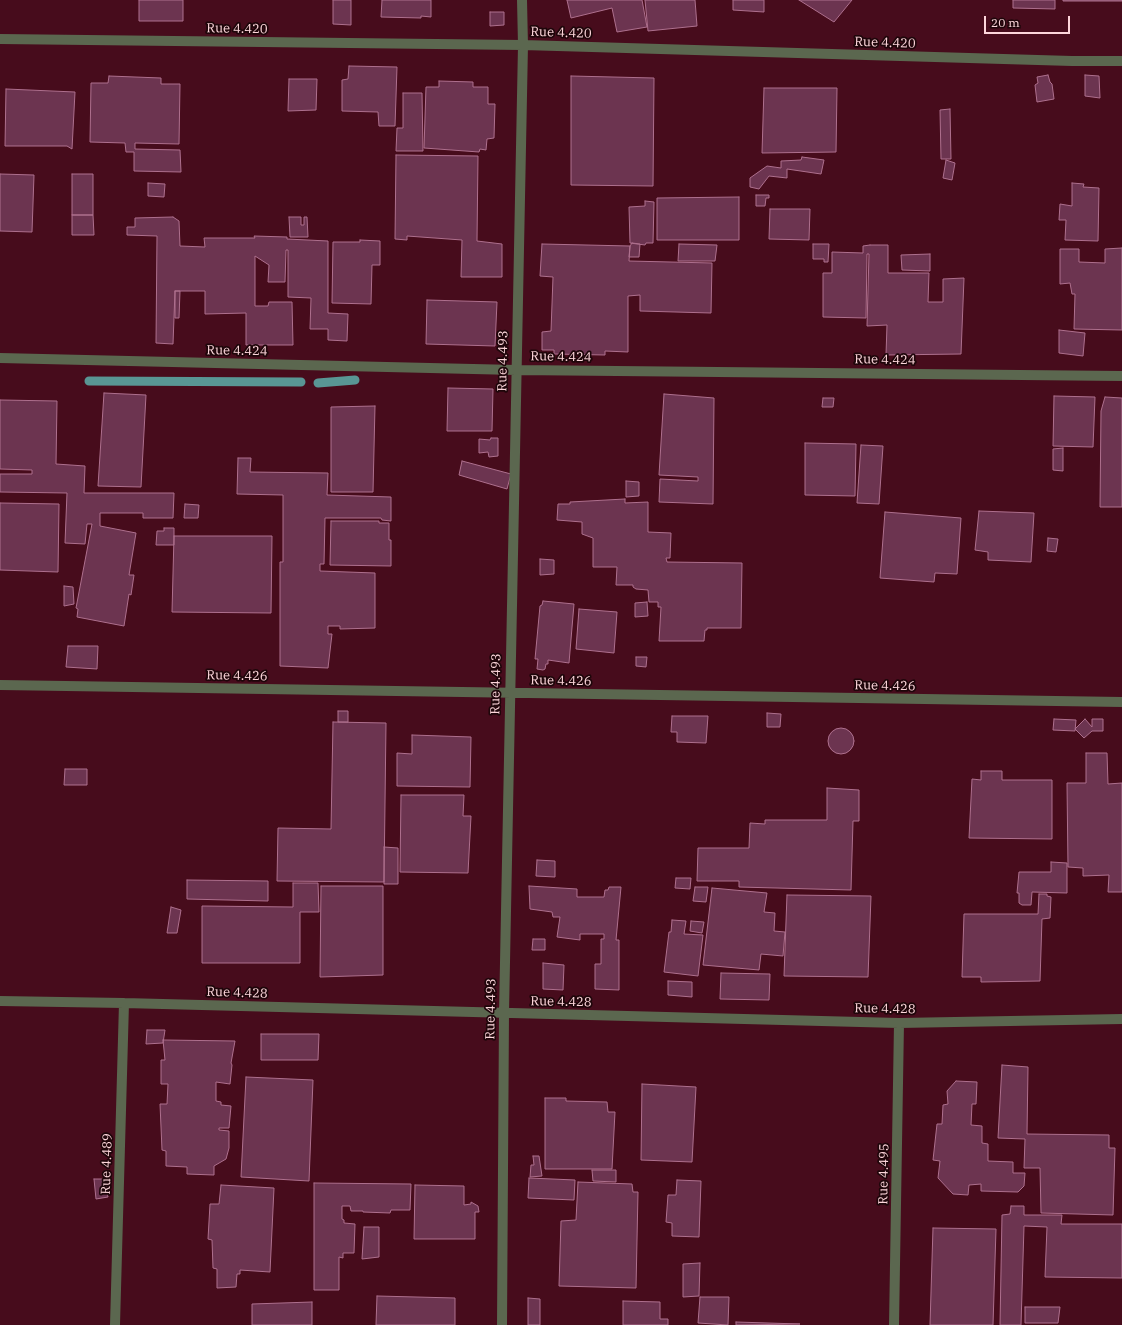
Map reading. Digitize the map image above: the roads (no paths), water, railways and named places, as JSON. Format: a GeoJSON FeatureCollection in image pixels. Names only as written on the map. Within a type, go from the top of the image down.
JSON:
{"type":"FeatureCollection","features":[{"type":"Feature","properties":{"kind":"street","name":"Rue 4.493"},"geometry":{"type":"LineString","coordinates":[[502,1325],[504,1013],[509,693],[523,45],[522,0]]}},
{"type":"Feature","properties":{"kind":"street","name":"Rue 4.420"},"geometry":{"type":"LineString","coordinates":[[0,39],[523,45],[1056,61],[1122,61]]}},
{"type":"Feature","properties":{"kind":"street","name":"Rue 4.424"},"geometry":{"type":"LineString","coordinates":[[0,358],[516,370],[1122,376]]}},
{"type":"Feature","properties":{"kind":"street","name":"Rue 4.426"},"geometry":{"type":"LineString","coordinates":[[0,685],[1122,702]]}},
{"type":"Feature","properties":{"kind":"street","name":"Rue 4.428"},"geometry":{"type":"LineString","coordinates":[[0,1001],[899,1023],[1122,1019]]}},
{"type":"Feature","properties":{"kind":"street","name":"Rue 4.489"},"geometry":{"type":"LineString","coordinates":[[115,1325],[124,1003]]}},
{"type":"Feature","properties":{"kind":"street","name":"Rue 4.495"},"geometry":{"type":"LineString","coordinates":[[894,1325],[899,1023]]}},
{"type":"Feature","properties":{"kind":"waterway"},"geometry":{"type":"LineString","coordinates":[[318,383],[355,380]]}},
{"type":"Feature","properties":{"kind":"waterway"},"geometry":{"type":"LineString","coordinates":[[89,381],[301,382]]}}]}
